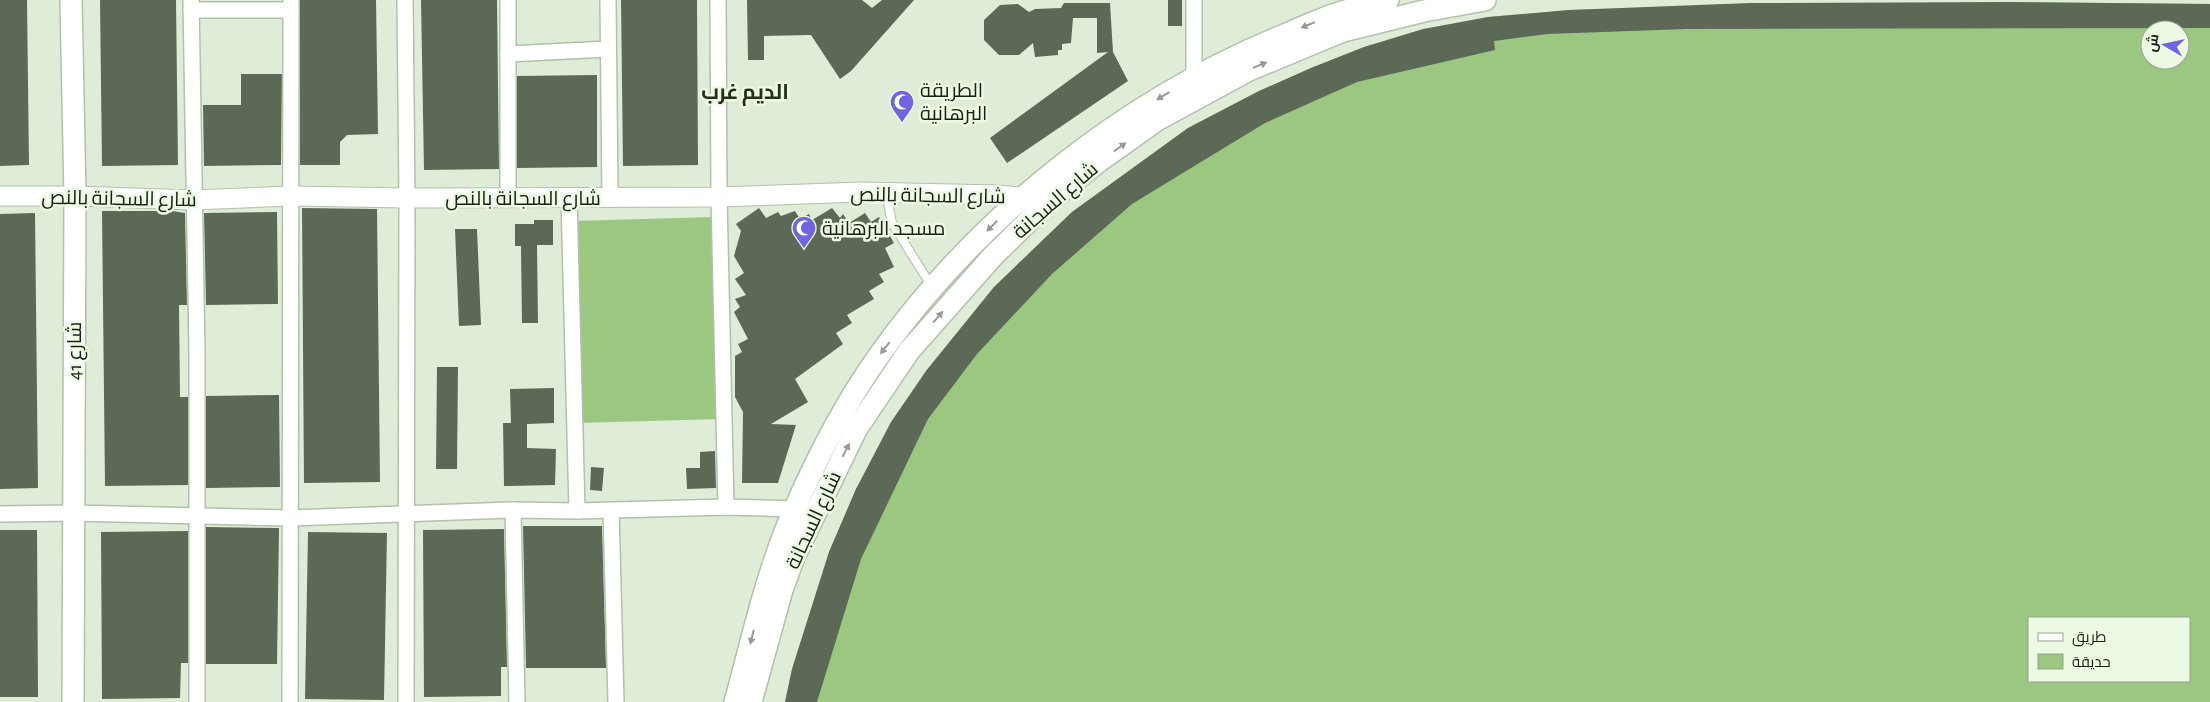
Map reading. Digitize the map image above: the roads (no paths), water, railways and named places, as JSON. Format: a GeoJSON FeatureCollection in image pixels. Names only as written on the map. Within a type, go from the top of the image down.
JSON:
{"type":"FeatureCollection","features":[{"type":"Feature","properties":{"kind":"main road","name":"شارع 41"},"geometry":{"type":"LineString","coordinates":[[71,0],[75,196],[73,702]]}},
{"type":"Feature","properties":{"kind":"main road","name":"شارع السجانة"},"geometry":{"type":"LineString","coordinates":[[773,590],[794,508],[856,390],[878,356],[933,288],[1022,197],[1087,147],[1194,77],[1241,52],[1337,7],[1388,0]]}},
{"type":"Feature","properties":{"kind":"main road","name":"شارع السجانة"},"geometry":{"type":"LineString","coordinates":[[773,590],[794,557],[821,498],[857,428],[882,388],[909,351],[942,312],[993,256],[1046,204],[1098,162],[1157,120],[1249,70],[1343,31],[1424,10],[1485,0]]}},
{"type":"Feature","properties":{"kind":"main road"},"geometry":{"type":"LineString","coordinates":[[735,702],[773,590]]}},
{"type":"Feature","properties":{"kind":"main road"},"geometry":{"type":"LineString","coordinates":[[752,702],[773,590]]}},
{"type":"Feature","properties":{"kind":"street"},"geometry":{"type":"LineString","coordinates":[[405,0],[407,198],[406,702]]}},
{"type":"Feature","properties":{"kind":"street"},"geometry":{"type":"LineString","coordinates":[[508,0],[508,198]]}},
{"type":"Feature","properties":{"kind":"street"},"geometry":{"type":"LineString","coordinates":[[608,0],[610,197]]}},
{"type":"Feature","properties":{"kind":"street"},"geometry":{"type":"LineString","coordinates":[[718,0],[719,197],[726,507]]}},
{"type":"Feature","properties":{"kind":"street"},"geometry":{"type":"LineString","coordinates":[[1194,0],[1194,77]]}},
{"type":"Feature","properties":{"kind":"street"},"geometry":{"type":"LineString","coordinates":[[197,702],[197,352],[191,5],[291,5],[290,702]]}},
{"type":"Feature","properties":{"kind":"street"},"geometry":{"type":"LineString","coordinates":[[508,54],[608,49]]}},
{"type":"Feature","properties":{"kind":"street","name":"شارع السجانة بالنص"},"geometry":{"type":"LineString","coordinates":[[0,196],[75,196],[193,200],[291,196],[407,198],[719,197],[886,193],[1022,197],[1046,204]]}},
{"type":"Feature","properties":{"kind":"street"},"geometry":{"type":"LineString","coordinates":[[569,197],[577,511]]}},
{"type":"Feature","properties":{"kind":"street"},"geometry":{"type":"LineString","coordinates":[[0,514],[73,513],[290,518],[513,510],[794,508]]}},
{"type":"Feature","properties":{"kind":"street"},"geometry":{"type":"LineString","coordinates":[[513,510],[517,702]]}},
{"type":"Feature","properties":{"kind":"street"},"geometry":{"type":"LineString","coordinates":[[612,510],[616,702]]}},
{"type":"Feature","properties":{"kind":"lane"},"geometry":{"type":"LineString","coordinates":[[886,193],[892,223],[933,288]]}},
{"type":"Feature","properties":{"kind":"place","name":"الطريقة البرهانية"},"geometry":{"type":"Point","coordinates":[902,123]}},
{"type":"Feature","properties":{"kind":"place","name":"مسجد البرهانية"},"geometry":{"type":"Point","coordinates":[804,249]}},
{"type":"Feature","properties":{"kind":"district","name":"الديم غرب"},"geometry":{"type":"Point","coordinates":[745,92]}}]}
